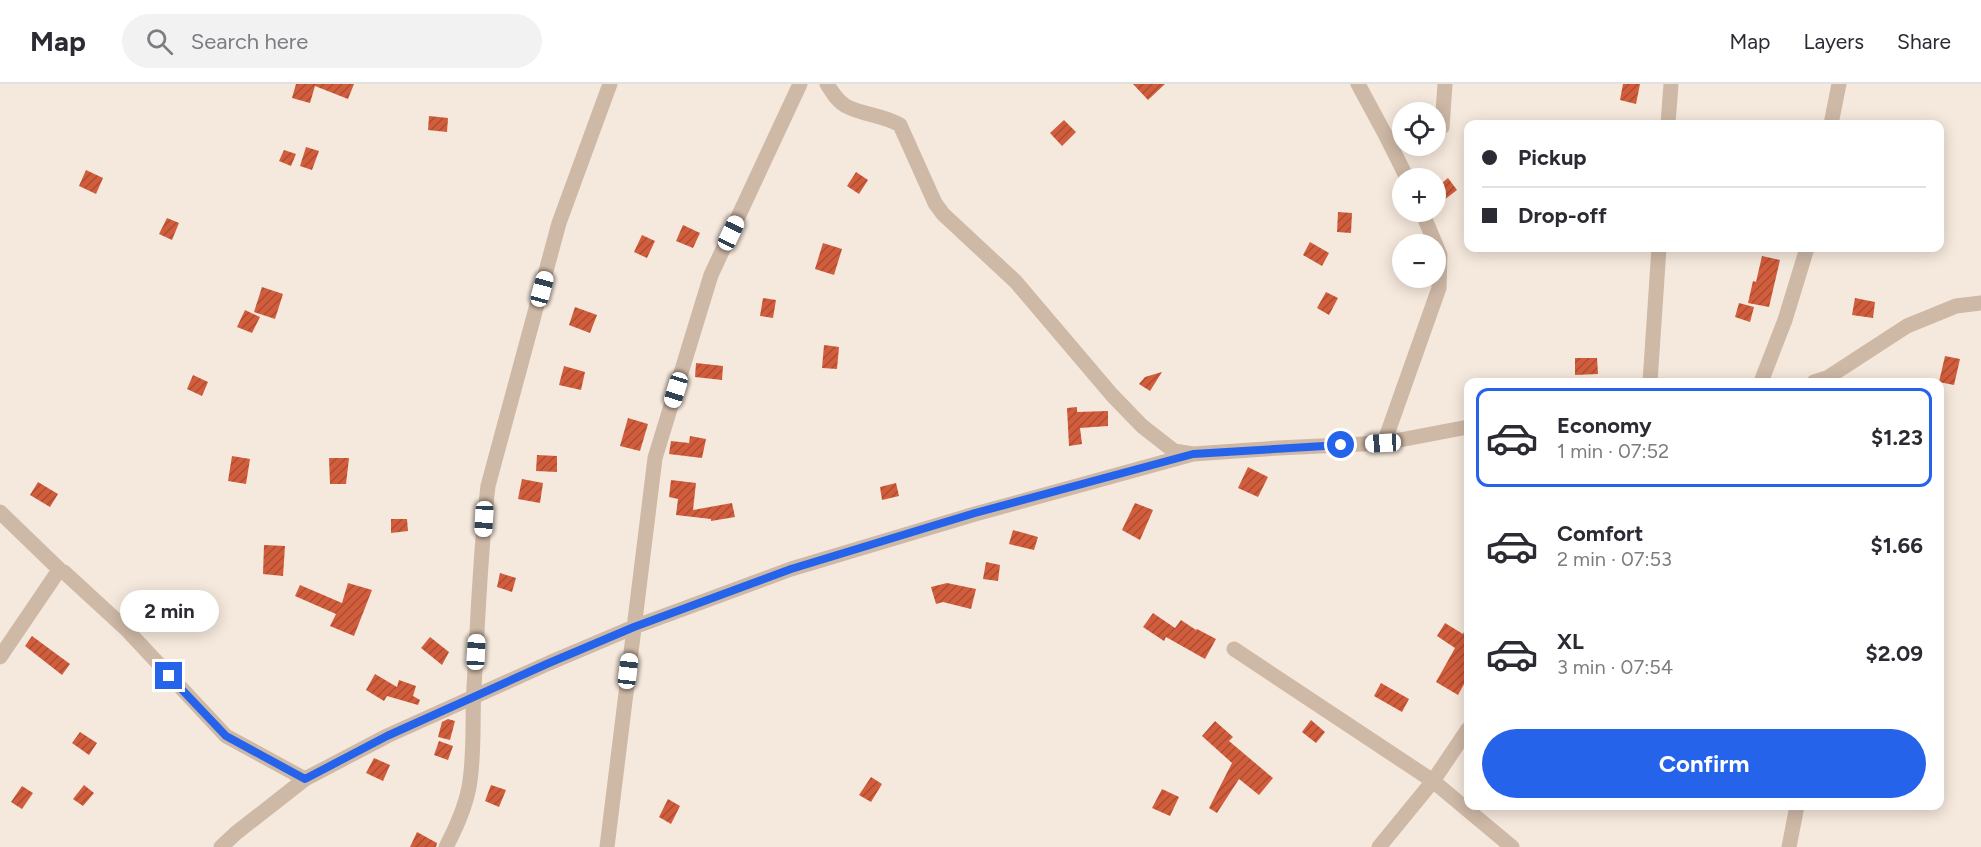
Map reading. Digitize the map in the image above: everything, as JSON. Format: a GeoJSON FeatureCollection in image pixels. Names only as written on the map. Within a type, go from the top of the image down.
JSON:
{"type":"FeatureCollection","features":[{"type":"Feature","properties":{"kind":"street"},"geometry":{"type":"LineString","coordinates":[[446,847],[458,824],[469,789],[484,519],[488,486],[559,223],[610,84]]}},
{"type":"Feature","properties":{"kind":"street"},"geometry":{"type":"LineString","coordinates":[[607,847],[655,458],[711,275],[800,84]]}},
{"type":"Feature","properties":{"kind":"street"},"geometry":{"type":"LineString","coordinates":[[827,84],[835,98],[846,106],[890,118],[900,125],[935,203],[943,214],[1016,282],[1112,395],[1142,426],[1174,451],[1193,454]]}},
{"type":"Feature","properties":{"kind":"street"},"geometry":{"type":"LineString","coordinates":[[1358,84],[1392,147]]}},
{"type":"Feature","properties":{"kind":"street"},"geometry":{"type":"LineString","coordinates":[[1444,102],[1445,84]]}},
{"type":"Feature","properties":{"kind":"street"},"geometry":{"type":"LineString","coordinates":[[1668,120],[1671,84]]}},
{"type":"Feature","properties":{"kind":"street"},"geometry":{"type":"LineString","coordinates":[[1832,120],[1839,84]]}},
{"type":"Feature","properties":{"kind":"street"},"geometry":{"type":"LineString","coordinates":[[1383,443],[1438,288],[1440,255],[1426,222]]}},
{"type":"Feature","properties":{"kind":"street"},"geometry":{"type":"LineString","coordinates":[[1650,378],[1659,252]]}},
{"type":"Feature","properties":{"kind":"street"},"geometry":{"type":"LineString","coordinates":[[1763,378],[1785,321],[1806,252]]}},
{"type":"Feature","properties":{"kind":"street"},"geometry":{"type":"LineString","coordinates":[[1827,378],[1907,326],[1956,306],[1981,303]]}},
{"type":"Feature","properties":{"kind":"street"},"geometry":{"type":"LineString","coordinates":[[221,847],[305,779],[387,736],[634,627],[791,569],[975,513],[1193,454],[1383,443],[1464,428]]}},
{"type":"Feature","properties":{"kind":"street"},"geometry":{"type":"LineString","coordinates":[[2,517],[126,629],[226,736],[305,779]]}},
{"type":"Feature","properties":{"kind":"street"},"geometry":{"type":"LineString","coordinates":[[0,657],[57,573],[61,571]]}},
{"type":"Feature","properties":{"kind":"street"},"geometry":{"type":"LineString","coordinates":[[1234,649],[1433,781],[1464,807]]}},
{"type":"Feature","properties":{"kind":"street"},"geometry":{"type":"LineString","coordinates":[[1379,847],[1433,781],[1464,735]]}},
{"type":"Feature","properties":{"kind":"street"},"geometry":{"type":"LineString","coordinates":[[1468,810],[1512,847]]}},
{"type":"Feature","properties":{"kind":"street"},"geometry":{"type":"LineString","coordinates":[[1789,847],[1796,810]]}},
{"type":"Feature","properties":{"kind":"building"},"geometry":{"type":"Polygon","coordinates":[[[296,84],[354,84],[348,99],[315,86],[310,103],[292,98],[296,84]]]}},
{"type":"Feature","properties":{"kind":"building"},"geometry":{"type":"Polygon","coordinates":[[[1133,84],[1165,84],[1148,100],[1133,84]]]}},
{"type":"Feature","properties":{"kind":"building"},"geometry":{"type":"Polygon","coordinates":[[[1623,84],[1640,84],[1636,104],[1620,100],[1623,84]]]}},
{"type":"Feature","properties":{"kind":"building"},"geometry":{"type":"Polygon","coordinates":[[[429,116],[448,118],[447,132],[428,130],[429,116]]]}},
{"type":"Feature","properties":{"kind":"building"},"geometry":{"type":"Polygon","coordinates":[[[1064,120],[1076,132],[1062,146],[1050,133],[1064,120]]]}},
{"type":"Feature","properties":{"kind":"building"},"geometry":{"type":"Polygon","coordinates":[[[306,147],[319,151],[312,170],[300,166],[306,147]]]}},
{"type":"Feature","properties":{"kind":"building"},"geometry":{"type":"Polygon","coordinates":[[[284,150],[296,154],[291,166],[279,161],[284,150]]]}},
{"type":"Feature","properties":{"kind":"building"},"geometry":{"type":"Polygon","coordinates":[[[86,170],[103,178],[96,194],[79,186],[86,170]]]}},
{"type":"Feature","properties":{"kind":"building"},"geometry":{"type":"Polygon","coordinates":[[[856,172],[868,180],[859,194],[847,186],[856,172]]]}},
{"type":"Feature","properties":{"kind":"building"},"geometry":{"type":"Polygon","coordinates":[[[1448,178],[1457,190],[1446,198],[1446,180],[1448,178]]]}},
{"type":"Feature","properties":{"kind":"building"},"geometry":{"type":"Polygon","coordinates":[[[1338,212],[1352,213],[1351,233],[1337,232],[1338,212]]]}},
{"type":"Feature","properties":{"kind":"building"},"geometry":{"type":"Polygon","coordinates":[[[167,218],[179,223],[172,240],[159,234],[167,218]]]}},
{"type":"Feature","properties":{"kind":"building"},"geometry":{"type":"Polygon","coordinates":[[[683,225],[700,233],[693,248],[676,241],[683,225]]]}},
{"type":"Feature","properties":{"kind":"building"},"geometry":{"type":"Polygon","coordinates":[[[642,235],[655,241],[647,258],[634,252],[642,235]]]}},
{"type":"Feature","properties":{"kind":"building"},"geometry":{"type":"Polygon","coordinates":[[[1310,242],[1329,253],[1322,266],[1303,255],[1310,242]]]}},
{"type":"Feature","properties":{"kind":"building"},"geometry":{"type":"Polygon","coordinates":[[[823,243],[842,249],[834,275],[815,269],[823,243]]]}},
{"type":"Feature","properties":{"kind":"building"},"geometry":{"type":"Polygon","coordinates":[[[1762,256],[1780,260],[1769,307],[1748,303],[1762,256]]]}},
{"type":"Feature","properties":{"kind":"building"},"geometry":{"type":"Polygon","coordinates":[[[262,287],[283,294],[275,319],[254,312],[262,287]]]}},
{"type":"Feature","properties":{"kind":"building"},"geometry":{"type":"Polygon","coordinates":[[[1326,292],[1338,298],[1329,315],[1317,308],[1326,292]]]}},
{"type":"Feature","properties":{"kind":"building"},"geometry":{"type":"Polygon","coordinates":[[[763,298],[776,300],[773,318],[760,316],[763,298]]]}},
{"type":"Feature","properties":{"kind":"building"},"geometry":{"type":"Polygon","coordinates":[[[1855,298],[1875,302],[1873,318],[1852,315],[1855,298]]]}},
{"type":"Feature","properties":{"kind":"building"},"geometry":{"type":"Polygon","coordinates":[[[1739,303],[1754,307],[1750,322],[1735,317],[1739,303]]]}},
{"type":"Feature","properties":{"kind":"building"},"geometry":{"type":"Polygon","coordinates":[[[575,307],[597,315],[590,333],[569,325],[575,307]]]}},
{"type":"Feature","properties":{"kind":"building"},"geometry":{"type":"Polygon","coordinates":[[[245,310],[260,317],[252,333],[237,327],[245,310]]]}},
{"type":"Feature","properties":{"kind":"building"},"geometry":{"type":"Polygon","coordinates":[[[824,345],[839,347],[837,369],[822,368],[824,345]]]}},
{"type":"Feature","properties":{"kind":"building"},"geometry":{"type":"Polygon","coordinates":[[[1945,356],[1960,359],[1954,385],[1944,383],[1944,378],[1940,378],[1945,356]]]}},
{"type":"Feature","properties":{"kind":"building"},"geometry":{"type":"Polygon","coordinates":[[[1575,358],[1597,358],[1598,374],[1575,375],[1575,358]]]}},
{"type":"Feature","properties":{"kind":"building"},"geometry":{"type":"Polygon","coordinates":[[[696,363],[723,366],[722,380],[695,377],[696,363]]]}},
{"type":"Feature","properties":{"kind":"building"},"geometry":{"type":"Polygon","coordinates":[[[564,366],[585,372],[581,390],[559,385],[564,366]]]}},
{"type":"Feature","properties":{"kind":"building"},"geometry":{"type":"Polygon","coordinates":[[[1162,372],[1150,391],[1139,384],[1145,377],[1162,372]]]}},
{"type":"Feature","properties":{"kind":"building"},"geometry":{"type":"Polygon","coordinates":[[[193,375],[208,382],[202,396],[187,389],[193,375]]]}},
{"type":"Feature","properties":{"kind":"building"},"geometry":{"type":"Polygon","coordinates":[[[1077,407],[1077,412],[1108,411],[1108,426],[1080,428],[1082,444],[1069,446],[1067,408],[1077,407]]]}},
{"type":"Feature","properties":{"kind":"building"},"geometry":{"type":"Polygon","coordinates":[[[628,418],[648,424],[640,451],[620,446],[628,418]]]}},
{"type":"Feature","properties":{"kind":"building"},"geometry":{"type":"Polygon","coordinates":[[[690,436],[706,439],[702,458],[669,454],[671,441],[689,443],[690,436]]]}},
{"type":"Feature","properties":{"kind":"building"},"geometry":{"type":"Polygon","coordinates":[[[537,455],[557,456],[557,472],[536,471],[537,455]]]}},
{"type":"Feature","properties":{"kind":"building"},"geometry":{"type":"Polygon","coordinates":[[[232,456],[250,459],[246,484],[228,481],[232,456]]]}},
{"type":"Feature","properties":{"kind":"building"},"geometry":{"type":"Polygon","coordinates":[[[329,458],[349,458],[346,484],[330,484],[329,458]]]}},
{"type":"Feature","properties":{"kind":"building"},"geometry":{"type":"Polygon","coordinates":[[[1248,467],[1268,477],[1258,497],[1238,488],[1248,467]]]}},
{"type":"Feature","properties":{"kind":"building"},"geometry":{"type":"Polygon","coordinates":[[[522,479],[543,483],[540,503],[518,499],[522,479]]]}},
{"type":"Feature","properties":{"kind":"building"},"geometry":{"type":"Polygon","coordinates":[[[671,480],[696,483],[693,510],[732,503],[735,517],[711,521],[711,519],[676,515],[678,499],[669,497],[671,480]]]}},
{"type":"Feature","properties":{"kind":"building"},"geometry":{"type":"Polygon","coordinates":[[[38,482],[58,494],[50,507],[30,495],[38,482]]]}},
{"type":"Feature","properties":{"kind":"building"},"geometry":{"type":"Polygon","coordinates":[[[896,483],[899,496],[882,500],[880,487],[896,483]]]}},
{"type":"Feature","properties":{"kind":"building"},"geometry":{"type":"Polygon","coordinates":[[[1135,503],[1153,510],[1140,540],[1122,530],[1135,503]]]}},
{"type":"Feature","properties":{"kind":"building"},"geometry":{"type":"Polygon","coordinates":[[[391,519],[407,519],[408,531],[391,533],[391,519]]]}},
{"type":"Feature","properties":{"kind":"building"},"geometry":{"type":"Polygon","coordinates":[[[1013,530],[1038,537],[1034,550],[1009,544],[1013,530]]]}},
{"type":"Feature","properties":{"kind":"building"},"geometry":{"type":"Polygon","coordinates":[[[264,545],[285,546],[283,576],[263,574],[264,545]]]}},
{"type":"Feature","properties":{"kind":"building"},"geometry":{"type":"Polygon","coordinates":[[[986,562],[1000,565],[998,581],[983,579],[986,562]]]}},
{"type":"Feature","properties":{"kind":"building"},"geometry":{"type":"Polygon","coordinates":[[[500,573],[516,578],[512,592],[497,587],[500,573]]]}},
{"type":"Feature","properties":{"kind":"building"},"geometry":{"type":"Polygon","coordinates":[[[348,583],[372,590],[354,636],[330,626],[336,614],[295,596],[300,585],[342,603],[348,583]]]}},
{"type":"Feature","properties":{"kind":"building"},"geometry":{"type":"Polygon","coordinates":[[[947,583],[976,589],[971,609],[943,602],[936,604],[931,587],[947,583]]]}},
{"type":"Feature","properties":{"kind":"building"},"geometry":{"type":"Polygon","coordinates":[[[1153,613],[1175,628],[1181,620],[1216,639],[1205,659],[1166,637],[1164,641],[1143,627],[1153,613]]]}},
{"type":"Feature","properties":{"kind":"building"},"geometry":{"type":"Polygon","coordinates":[[[1445,623],[1463,634],[1464,632],[1464,684],[1458,695],[1436,682],[1455,648],[1437,636],[1445,623]]]}},
{"type":"Feature","properties":{"kind":"building"},"geometry":{"type":"Polygon","coordinates":[[[32,636],[70,664],[62,675],[25,646],[32,636]]]}},
{"type":"Feature","properties":{"kind":"building"},"geometry":{"type":"Polygon","coordinates":[[[430,637],[449,652],[442,665],[421,648],[430,637]]]}},
{"type":"Feature","properties":{"kind":"building"},"geometry":{"type":"Polygon","coordinates":[[[375,674],[397,687],[399,680],[416,686],[413,696],[420,700],[418,705],[387,696],[384,701],[366,690],[375,674]]]}},
{"type":"Feature","properties":{"kind":"building"},"geometry":{"type":"Polygon","coordinates":[[[1381,683],[1409,699],[1402,712],[1374,696],[1381,683]]]}},
{"type":"Feature","properties":{"kind":"building"},"geometry":{"type":"Polygon","coordinates":[[[448,719],[455,721],[450,740],[438,737],[442,722],[448,719]]]}},
{"type":"Feature","properties":{"kind":"building"},"geometry":{"type":"Polygon","coordinates":[[[1311,720],[1325,732],[1316,743],[1302,732],[1311,720]]]}},
{"type":"Feature","properties":{"kind":"building"},"geometry":{"type":"Polygon","coordinates":[[[1215,721],[1233,737],[1229,741],[1273,778],[1259,795],[1239,779],[1217,813],[1209,808],[1232,763],[1202,736],[1215,721]]]}},
{"type":"Feature","properties":{"kind":"building"},"geometry":{"type":"Polygon","coordinates":[[[80,732],[97,743],[89,755],[72,743],[80,732]]]}},
{"type":"Feature","properties":{"kind":"building"},"geometry":{"type":"Polygon","coordinates":[[[439,741],[453,746],[448,760],[434,755],[439,741]]]}},
{"type":"Feature","properties":{"kind":"building"},"geometry":{"type":"Polygon","coordinates":[[[374,758],[390,765],[383,781],[366,773],[374,758]]]}},
{"type":"Feature","properties":{"kind":"building"},"geometry":{"type":"Polygon","coordinates":[[[871,777],[882,784],[871,802],[859,795],[871,777]]]}},
{"type":"Feature","properties":{"kind":"building"},"geometry":{"type":"Polygon","coordinates":[[[84,785],[94,793],[83,806],[73,799],[84,785]]]}},
{"type":"Feature","properties":{"kind":"building"},"geometry":{"type":"Polygon","coordinates":[[[491,785],[506,790],[499,807],[485,801],[491,785]]]}},
{"type":"Feature","properties":{"kind":"building"},"geometry":{"type":"Polygon","coordinates":[[[22,786],[33,793],[22,809],[11,802],[22,786]]]}},
{"type":"Feature","properties":{"kind":"building"},"geometry":{"type":"Polygon","coordinates":[[[1162,789],[1179,797],[1170,816],[1152,808],[1162,789]]]}},
{"type":"Feature","properties":{"kind":"building"},"geometry":{"type":"Polygon","coordinates":[[[668,799],[680,806],[671,824],[659,817],[668,799]]]}},
{"type":"Feature","properties":{"kind":"building"},"geometry":{"type":"Polygon","coordinates":[[[417,832],[437,843],[436,847],[410,847],[417,832]]]}},
{"type":"Feature","properties":{"kind":"route"},"geometry":{"type":"LineString","coordinates":[[169,676],[226,736],[305,779],[387,736],[549,663],[634,627],[791,569],[975,513],[1193,454],[1341,445]]}}]}
